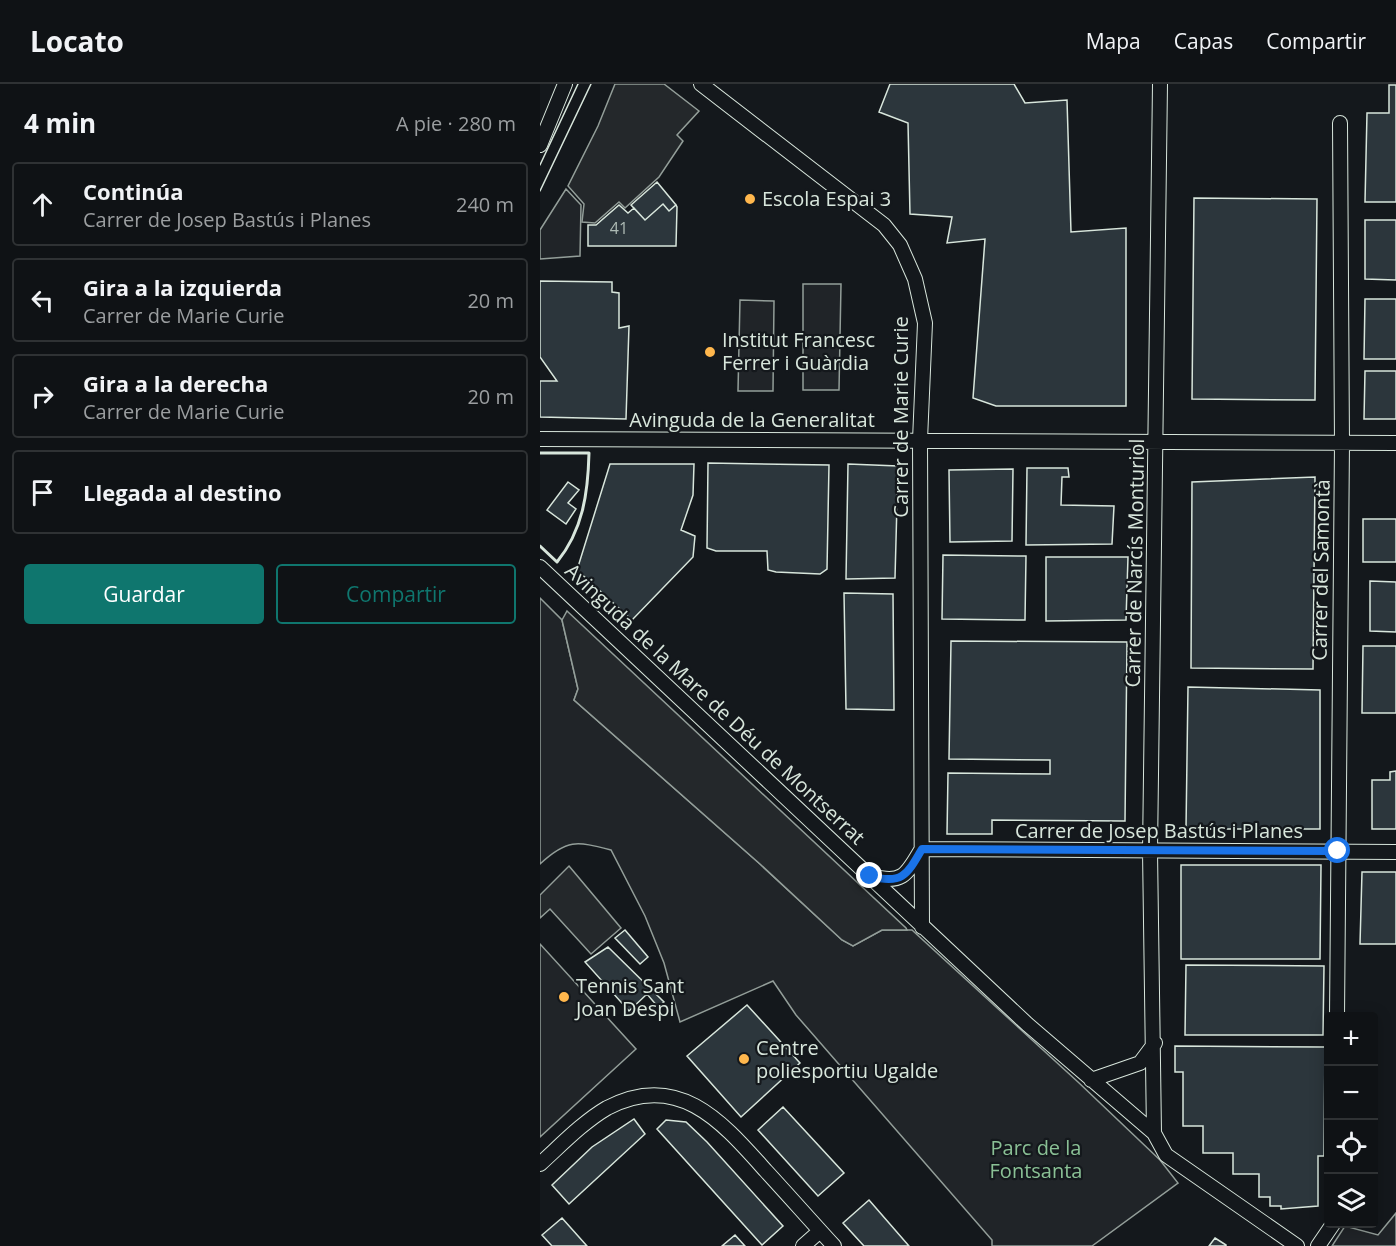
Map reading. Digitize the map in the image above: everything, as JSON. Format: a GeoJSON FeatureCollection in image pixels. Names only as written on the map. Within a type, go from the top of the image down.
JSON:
{"type":"FeatureCollection","features":[{"type":"Feature","properties":{"kind":"street"},"geometry":{"type":"LineString","coordinates":[[540,145],[565,84]]}},
{"type":"Feature","properties":{"kind":"street","name":"Carrer de Marie Curie"},"geometry":{"type":"LineString","coordinates":[[701,84],[865,208],[884,225],[900,245],[915,279],[925,323],[920,440],[922,927]]}},
{"type":"Feature","properties":{"kind":"street","name":"Carrer de Narcís Monturiol"},"geometry":{"type":"LineString","coordinates":[[1154,1133],[1155,1043],[1150,851],[1160,84]]}},
{"type":"Feature","properties":{"kind":"street","name":"Carrer del Samontà"},"geometry":{"type":"LineString","coordinates":[[1337,1012],[1342,443],[1340,123]]}},
{"type":"Feature","properties":{"kind":"street","name":"Avinguda de la Generalitat"},"geometry":{"type":"LineString","coordinates":[[540,439],[1396,443]]}},
{"type":"Feature","properties":{"kind":"street","name":"Avinguda de la Mare de Déu de Montserrat"},"geometry":{"type":"LineString","coordinates":[[540,567],[922,927],[1091,1080],[1154,1133],[1166,1155],[1297,1246]]}},
{"type":"Feature","properties":{"kind":"street"},"geometry":{"type":"LineString","coordinates":[[870,876],[887,881],[901,878],[909,871],[922,849]]}},
{"type":"Feature","properties":{"kind":"street","name":"Carrer de Josep Bastús i Planes"},"geometry":{"type":"LineString","coordinates":[[922,849],[1396,852]]}},
{"type":"Feature","properties":{"kind":"street"},"geometry":{"type":"LineString","coordinates":[[1091,1080],[1140,1063],[1155,1043]]}},
{"type":"Feature","properties":{"kind":"street"},"geometry":{"type":"LineString","coordinates":[[540,1164],[608,1108],[628,1100],[663,1096],[696,1106],[718,1119],[834,1246]]}},
{"type":"Feature","properties":{"kind":"street"},"geometry":{"type":"LineString","coordinates":[[1318,1246],[1331,1228]]}},
{"type":"Feature","properties":{"kind":"street"},"geometry":{"type":"LineString","coordinates":[[803,1246],[820,1231]]}},
{"type":"Feature","properties":{"kind":"green space"},"geometry":{"type":"Polygon","coordinates":[[[566,189],[581,205],[580,256],[540,259],[540,230],[566,189]]]}},
{"type":"Feature","properties":{"kind":"green space"},"geometry":{"type":"Polygon","coordinates":[[[803,284],[841,284],[839,390],[803,390],[803,284]]]}},
{"type":"Feature","properties":{"kind":"green space"},"geometry":{"type":"Polygon","coordinates":[[[740,300],[774,301],[773,391],[738,391],[740,300]]]}},
{"type":"Feature","properties":{"kind":"green space","name":"Parc de la Fontsanta"},"geometry":{"type":"Polygon","coordinates":[[[540,598],[562,620],[578,689],[574,700],[760,864],[842,940],[853,946],[882,930],[912,930],[1078,1082],[1160,1160],[1178,1183],[1092,1246],[992,1246],[992,1240],[796,1015],[773,981],[680,1022],[664,963],[645,916],[611,850],[572,844],[558,850],[540,864],[540,598]]]}},
{"type":"Feature","properties":{"kind":"green space","name":"Tennis Sant Joan Despi"},"geometry":{"type":"Polygon","coordinates":[[[540,944],[636,1049],[540,1137],[540,944]]]}},
{"type":"Feature","properties":{"kind":"green space"},"geometry":{"type":"Polygon","coordinates":[[[1396,1213],[1396,1246],[1332,1246],[1344,1228],[1378,1235],[1396,1213]]]}},
{"type":"Feature","properties":{"kind":"shaded area"},"geometry":{"type":"Polygon","coordinates":[[[615,84],[664,84],[699,111],[677,135],[683,141],[659,177],[625,208],[619,202],[595,223],[582,222],[584,204],[568,186],[598,126],[615,84]]]}},
{"type":"Feature","properties":{"kind":"shaded area"},"geometry":{"type":"Polygon","coordinates":[[[567,611],[907,930],[882,930],[853,946],[842,940],[760,864],[574,700],[578,689],[562,620],[567,611]]]}},
{"type":"Feature","properties":{"kind":"shaded area"},"geometry":{"type":"Polygon","coordinates":[[[569,866],[621,928],[591,954],[550,909],[540,918],[540,895],[569,866]]]}},
{"type":"Feature","properties":{"kind":"building"},"geometry":{"type":"Polygon","coordinates":[[[890,84],[1014,84],[1025,103],[1067,100],[1071,232],[1126,228],[1126,406],[996,406],[973,398],[985,239],[947,243],[952,217],[910,214],[908,123],[879,112],[890,84]]]}},
{"type":"Feature","properties":{"kind":"building"},"geometry":{"type":"Polygon","coordinates":[[[1389,85],[1396,85],[1396,202],[1365,202],[1367,113],[1389,113],[1389,85]]]}},
{"type":"Feature","properties":{"kind":"building"},"geometry":{"type":"Polygon","coordinates":[[[657,182],[676,205],[669,211],[663,204],[645,220],[631,205],[657,182]]]}},
{"type":"Feature","properties":{"kind":"building"},"geometry":{"type":"Polygon","coordinates":[[[1194,198],[1317,199],[1315,400],[1192,399],[1194,198]]]}},
{"type":"Feature","properties":{"kind":"building"},"geometry":{"type":"Polygon","coordinates":[[[663,204],[669,211],[676,205],[677,207],[676,246],[588,246],[588,225],[596,225],[619,205],[628,213],[634,208],[645,220],[663,204]]]}},
{"type":"Feature","properties":{"kind":"building"},"geometry":{"type":"Polygon","coordinates":[[[1365,220],[1396,220],[1396,280],[1365,279],[1365,220]]]}},
{"type":"Feature","properties":{"kind":"building"},"geometry":{"type":"Polygon","coordinates":[[[540,281],[612,282],[612,292],[619,293],[619,328],[629,326],[626,419],[540,417],[540,381],[557,381],[540,357],[540,281]]]}},
{"type":"Feature","properties":{"kind":"building"},"geometry":{"type":"Polygon","coordinates":[[[1365,299],[1396,299],[1396,359],[1364,359],[1365,299]]]}},
{"type":"Feature","properties":{"kind":"building"},"geometry":{"type":"Polygon","coordinates":[[[1365,371],[1396,371],[1396,419],[1364,419],[1365,371]]]}},
{"type":"Feature","properties":{"kind":"building"},"geometry":{"type":"Polygon","coordinates":[[[708,463],[829,465],[827,569],[820,574],[776,572],[768,570],[767,551],[716,551],[707,548],[708,463]]]}},
{"type":"Feature","properties":{"kind":"building"},"geometry":{"type":"Polygon","coordinates":[[[610,464],[694,464],[693,495],[681,530],[695,536],[693,557],[632,620],[577,570],[610,464]]]}},
{"type":"Feature","properties":{"kind":"building"},"geometry":{"type":"Polygon","coordinates":[[[848,464],[898,466],[895,578],[846,579],[848,464]]]}},
{"type":"Feature","properties":{"kind":"building"},"geometry":{"type":"Polygon","coordinates":[[[1027,468],[1068,468],[1069,477],[1062,477],[1061,505],[1114,506],[1112,544],[1026,545],[1027,468]]]}},
{"type":"Feature","properties":{"kind":"building"},"geometry":{"type":"Polygon","coordinates":[[[1013,469],[1012,541],[950,542],[949,470],[1013,469]]]}},
{"type":"Feature","properties":{"kind":"building"},"geometry":{"type":"Polygon","coordinates":[[[1315,477],[1313,669],[1191,668],[1192,482],[1315,477]]]}},
{"type":"Feature","properties":{"kind":"building"},"geometry":{"type":"Polygon","coordinates":[[[568,482],[579,490],[568,503],[576,509],[566,524],[547,510],[568,482]]]}},
{"type":"Feature","properties":{"kind":"building"},"geometry":{"type":"Polygon","coordinates":[[[1363,519],[1396,519],[1396,562],[1363,562],[1363,519]]]}},
{"type":"Feature","properties":{"kind":"building"},"geometry":{"type":"Polygon","coordinates":[[[943,555],[1026,556],[1025,620],[942,619],[943,555]]]}},
{"type":"Feature","properties":{"kind":"building"},"geometry":{"type":"Polygon","coordinates":[[[1046,557],[1128,557],[1126,620],[1046,621],[1046,557]]]}},
{"type":"Feature","properties":{"kind":"building"},"geometry":{"type":"Polygon","coordinates":[[[1370,581],[1396,582],[1396,632],[1370,631],[1370,581]]]}},
{"type":"Feature","properties":{"kind":"building"},"geometry":{"type":"Polygon","coordinates":[[[844,593],[893,594],[894,710],[846,709],[844,593]]]}},
{"type":"Feature","properties":{"kind":"building"},"geometry":{"type":"Polygon","coordinates":[[[951,641],[1127,642],[1125,821],[992,820],[992,834],[947,834],[948,773],[1050,774],[1050,760],[949,759],[951,641]]]}},
{"type":"Feature","properties":{"kind":"building"},"geometry":{"type":"Polygon","coordinates":[[[1363,646],[1396,646],[1396,713],[1362,713],[1363,646]]]}},
{"type":"Feature","properties":{"kind":"building"},"geometry":{"type":"Polygon","coordinates":[[[1188,687],[1320,690],[1320,829],[1186,829],[1188,687]]]}},
{"type":"Feature","properties":{"kind":"building"},"geometry":{"type":"Polygon","coordinates":[[[1396,771],[1396,829],[1372,829],[1372,780],[1390,780],[1390,772],[1396,771]]]}},
{"type":"Feature","properties":{"kind":"building"},"geometry":{"type":"Polygon","coordinates":[[[1181,865],[1321,865],[1320,959],[1181,959],[1181,865]]]}},
{"type":"Feature","properties":{"kind":"building"},"geometry":{"type":"Polygon","coordinates":[[[1362,872],[1396,872],[1396,944],[1360,944],[1362,872]]]}},
{"type":"Feature","properties":{"kind":"building"},"geometry":{"type":"Polygon","coordinates":[[[625,930],[648,957],[640,964],[615,938],[625,930]]]}},
{"type":"Feature","properties":{"kind":"building"},"geometry":{"type":"Polygon","coordinates":[[[608,947],[664,1002],[658,1007],[647,994],[629,1011],[585,962],[608,947]]]}},
{"type":"Feature","properties":{"kind":"building"},"geometry":{"type":"Polygon","coordinates":[[[1186,965],[1324,966],[1323,1035],[1185,1035],[1186,965]]]}},
{"type":"Feature","properties":{"kind":"building","name":"Centre poliesportiu Ugalde"},"geometry":{"type":"Polygon","coordinates":[[[747,1005],[800,1063],[741,1117],[687,1056],[747,1005]]]}},
{"type":"Feature","properties":{"kind":"building"},"geometry":{"type":"Polygon","coordinates":[[[1175,1046],[1324,1047],[1324,1156],[1318,1156],[1318,1206],[1281,1209],[1281,1206],[1270,1206],[1270,1197],[1259,1197],[1259,1174],[1233,1174],[1233,1153],[1203,1153],[1203,1126],[1183,1126],[1183,1072],[1175,1072],[1175,1046]]]}},
{"type":"Feature","properties":{"kind":"building"},"geometry":{"type":"Polygon","coordinates":[[[783,1107],[844,1173],[818,1196],[758,1130],[783,1107]]]}},
{"type":"Feature","properties":{"kind":"building"},"geometry":{"type":"Polygon","coordinates":[[[634,1119],[645,1134],[569,1204],[552,1185],[592,1147],[634,1119]]]}},
{"type":"Feature","properties":{"kind":"building"},"geometry":{"type":"Polygon","coordinates":[[[666,1120],[686,1122],[783,1226],[762,1245],[657,1129],[666,1120]]]}},
{"type":"Feature","properties":{"kind":"building"},"geometry":{"type":"Polygon","coordinates":[[[869,1200],[909,1246],[864,1246],[843,1223],[869,1200]]]}},
{"type":"Feature","properties":{"kind":"building"},"geometry":{"type":"Polygon","coordinates":[[[562,1218],[587,1246],[552,1246],[542,1235],[562,1218]]]}},
{"type":"Feature","properties":{"kind":"building"},"geometry":{"type":"Polygon","coordinates":[[[735,1235],[745,1246],[722,1246],[735,1235]]]}},
{"type":"Feature","properties":{"kind":"building"},"geometry":{"type":"Polygon","coordinates":[[[1215,1238],[1226,1245],[1226,1246],[1209,1246],[1215,1238]]]}},
{"type":"Feature","properties":{"kind":"tram line"},"geometry":{"type":"LineString","coordinates":[[540,165],[578,84]]}},
{"type":"Feature","properties":{"kind":"tram line"},"geometry":{"type":"LineString","coordinates":[[540,191],[591,84]]}},
{"type":"Feature","properties":{"kind":"wall"},"geometry":{"type":"LineString","coordinates":[[540,453],[589,453],[585,497],[573,537],[557,562],[540,546]]}},
{"type":"Feature","properties":{"kind":"place","name":"Escola Espai 3"},"geometry":{"type":"Point","coordinates":[750,199]}},
{"type":"Feature","properties":{"kind":"place","name":"Institut Francesc Ferrer i Guàrdia"},"geometry":{"type":"Point","coordinates":[710,352]}},
{"type":"Feature","properties":{"kind":"place","name":"Tennis Sant Joan Despi"},"geometry":{"type":"Point","coordinates":[564,997]}},
{"type":"Feature","properties":{"kind":"place","name":"Centre poliesportiu Ugalde"},"geometry":{"type":"Point","coordinates":[744,1059]}},
{"type":"Feature","properties":{"kind":"route"},"geometry":{"type":"LineString","coordinates":[[870,876],[887,881],[901,878],[909,871],[922,849],[1338,851]]}}]}
